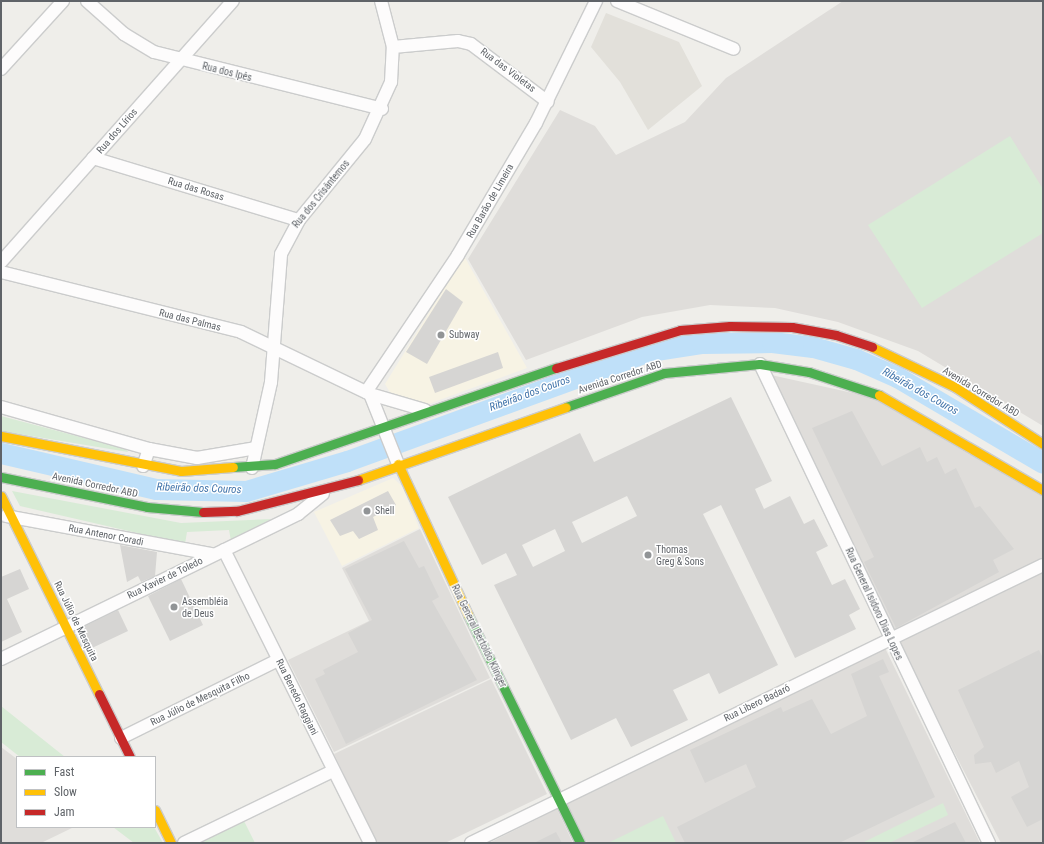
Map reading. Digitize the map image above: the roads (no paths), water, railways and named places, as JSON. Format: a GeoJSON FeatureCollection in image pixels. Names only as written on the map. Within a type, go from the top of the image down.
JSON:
{"type":"FeatureCollection","features":[{"type":"Feature","properties":{"kind":"main road","name":"Avenida Corredor ABD"},"geometry":{"type":"LineString","coordinates":[[1,436],[143,466],[181,471],[252,468],[297,458],[385,432],[430,412],[632,342],[680,330],[730,326],[792,327],[836,335],[880,350],[955,387],[1043,444]]}},
{"type":"Feature","properties":{"kind":"main road","name":"Avenida Corredor ABD"},"geometry":{"type":"LineString","coordinates":[[1,477],[147,507],[196,512],[237,511],[325,492],[397,461],[664,373],[700,367],[760,364],[809,372],[889,398],[1043,490]]}},
{"type":"Feature","properties":{"kind":"main road","name":"Rua General Bertoldo Klinger"},"geometry":{"type":"LineString","coordinates":[[397,461],[413,502],[580,843]]}},
{"type":"Feature","properties":{"kind":"main road","name":"Rua Júlio de Mesquita"},"geometry":{"type":"LineString","coordinates":[[1,496],[6,516],[67,626],[130,756]]}},
{"type":"Feature","properties":{"kind":"main road"},"geometry":{"type":"LineString","coordinates":[[156,812],[171,843]]}},
{"type":"Feature","properties":{"kind":"street"},"geometry":{"type":"LineString","coordinates":[[1,69],[63,1]]}},
{"type":"Feature","properties":{"kind":"street","name":"Rua dos Ipês"},"geometry":{"type":"LineString","coordinates":[[88,1],[138,43],[179,60],[382,109]]}},
{"type":"Feature","properties":{"kind":"street","name":"Rua dos Lírios"},"geometry":{"type":"LineString","coordinates":[[1,262],[233,1]]}},
{"type":"Feature","properties":{"kind":"street","name":"Rua dos Crisântemos"},"geometry":{"type":"LineString","coordinates":[[252,468],[271,382],[272,347],[281,254],[298,220],[365,139],[382,109],[392,82],[393,47],[381,1]]}},
{"type":"Feature","properties":{"kind":"street","name":"Rua Barão de Limeira"},"geometry":{"type":"LineString","coordinates":[[368,393],[458,255],[548,102],[596,1]]}},
{"type":"Feature","properties":{"kind":"street"},"geometry":{"type":"LineString","coordinates":[[617,1],[734,48]]}},
{"type":"Feature","properties":{"kind":"street","name":"Rua das Violetas"},"geometry":{"type":"LineString","coordinates":[[393,47],[458,42],[471,44],[548,102]]}},
{"type":"Feature","properties":{"kind":"street","name":"Rua das Rosas"},"geometry":{"type":"LineString","coordinates":[[93,158],[298,220]]}},
{"type":"Feature","properties":{"kind":"street","name":"Rua das Palmas"},"geometry":{"type":"LineString","coordinates":[[1,272],[241,332],[368,393],[430,412]]}},
{"type":"Feature","properties":{"kind":"street","name":"Rua General Isidoro Dias Lopes"},"geometry":{"type":"LineString","coordinates":[[760,364],[890,639],[989,843]]}},
{"type":"Feature","properties":{"kind":"street"},"geometry":{"type":"LineString","coordinates":[[368,393],[385,432]]}},
{"type":"Feature","properties":{"kind":"street"},"geometry":{"type":"LineString","coordinates":[[1,407],[149,449],[197,458],[256,448]]}},
{"type":"Feature","properties":{"kind":"street","name":"Rua General Bertoldo Klinger"},"geometry":{"type":"LineString","coordinates":[[385,432],[397,461]]}},
{"type":"Feature","properties":{"kind":"street"},"geometry":{"type":"LineString","coordinates":[[143,466],[149,449]]}},
{"type":"Feature","properties":{"kind":"street","name":"Rua Xavier de Toledo"},"geometry":{"type":"LineString","coordinates":[[1,659],[212,554],[224,550],[298,514],[325,492]]}},
{"type":"Feature","properties":{"kind":"street","name":"Rua Antenor Coradi"},"geometry":{"type":"LineString","coordinates":[[6,516],[212,554]]}},
{"type":"Feature","properties":{"kind":"street","name":"Rua Benedo Raggiani"},"geometry":{"type":"LineString","coordinates":[[224,550],[370,843]]}},
{"type":"Feature","properties":{"kind":"street","name":"Rua Libero Badaró"},"geometry":{"type":"LineString","coordinates":[[471,843],[1043,565]]}},
{"type":"Feature","properties":{"kind":"street","name":"Rua Júlio de Mesquita Filho"},"geometry":{"type":"LineString","coordinates":[[121,738],[278,660]]}},
{"type":"Feature","properties":{"kind":"street"},"geometry":{"type":"LineString","coordinates":[[184,843],[333,771]]}},
{"type":"Feature","properties":{"kind":"waterway","name":"Ribeirão dos Couros"},"geometry":{"type":"LineString","coordinates":[[1,453],[156,489],[246,491],[347,461],[649,351],[702,343],[772,342],[813,347],[856,359],[897,377],[1043,463]]}},
{"type":"Feature","properties":{"kind":"place","name":"Subway"},"geometry":{"type":"Point","coordinates":[441,335]}},
{"type":"Feature","properties":{"kind":"place","name":"Shell"},"geometry":{"type":"Point","coordinates":[367,511]}},
{"type":"Feature","properties":{"kind":"place","name":"Thomas Greg & Sons"},"geometry":{"type":"Point","coordinates":[648,555]}},
{"type":"Feature","properties":{"kind":"place","name":"Assembléia de Deus"},"geometry":{"type":"Point","coordinates":[174,607]}}]}
